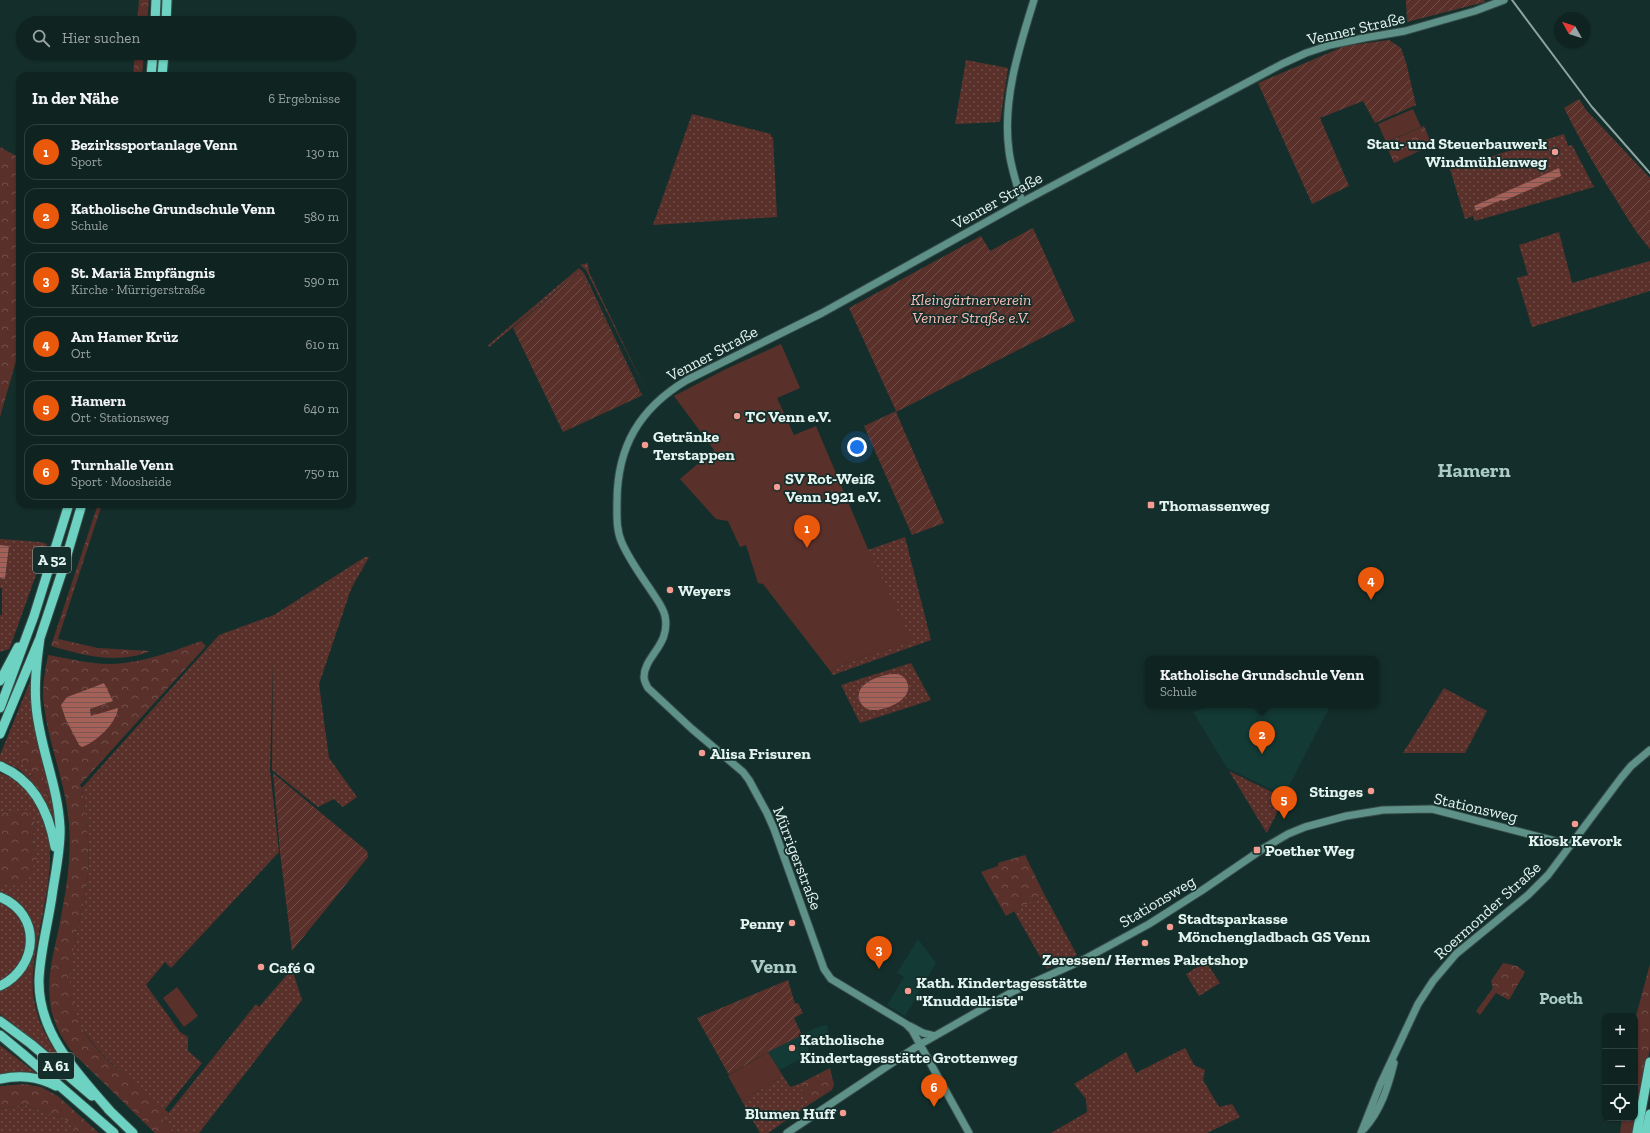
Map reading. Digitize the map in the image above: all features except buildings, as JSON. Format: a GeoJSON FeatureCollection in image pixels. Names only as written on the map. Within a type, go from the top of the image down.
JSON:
{"type":"FeatureCollection","features":[{"type":"Feature","properties":{"kind":"highway"},"geometry":{"type":"LineString","coordinates":[[155,16],[156,0]]}},
{"type":"Feature","properties":{"kind":"highway"},"geometry":{"type":"LineString","coordinates":[[166,16],[167,0]]}},
{"type":"Feature","properties":{"kind":"highway"},"geometry":{"type":"LineString","coordinates":[[151,72],[152,60]]}},
{"type":"Feature","properties":{"kind":"highway"},"geometry":{"type":"LineString","coordinates":[[162,72],[163,60]]}},
{"type":"Feature","properties":{"kind":"highway","name":"A 52"},"geometry":{"type":"LineString","coordinates":[[0,708],[34,616],[68,508]]}},
{"type":"Feature","properties":{"kind":"highway","name":"A 52"},"geometry":{"type":"LineString","coordinates":[[0,734],[40,638],[62,572],[81,508]]}},
{"type":"Feature","properties":{"kind":"highway"},"geometry":{"type":"LineString","coordinates":[[0,681],[34,616]]}},
{"type":"Feature","properties":{"kind":"highway"},"geometry":{"type":"LineString","coordinates":[[40,638],[36,705],[39,726],[58,802],[60,828],[57,862],[39,978],[39,995],[50,1032],[62,1052],[77,1072],[112,1112]]}},
{"type":"Feature","properties":{"kind":"highway"},"geometry":{"type":"LineString","coordinates":[[0,766],[11,771],[24,780],[35,793],[48,818],[57,862]]}},
{"type":"Feature","properties":{"kind":"highway"},"geometry":{"type":"LineString","coordinates":[[0,897],[10,902],[22,914],[29,929],[31,946],[22,968],[11,979],[0,986]]}},
{"type":"Feature","properties":{"kind":"highway","name":"A 61"},"geometry":{"type":"LineString","coordinates":[[0,1020],[112,1112],[133,1133]]}},
{"type":"Feature","properties":{"kind":"highway","name":"A 61"},"geometry":{"type":"LineString","coordinates":[[0,1035],[114,1133]]}},
{"type":"Feature","properties":{"kind":"highway"},"geometry":{"type":"LineString","coordinates":[[1637,1133],[1650,1062]]}},
{"type":"Feature","properties":{"kind":"highway"},"geometry":{"type":"LineString","coordinates":[[0,1079],[23,1076],[35,1077],[69,1093]]}},
{"type":"Feature","properties":{"kind":"highway"},"geometry":{"type":"LineString","coordinates":[[1646,1133],[1650,1114]]}},
{"type":"Feature","properties":{"kind":"street"},"geometry":{"type":"LineString","coordinates":[[1022,202],[1009,152],[1007,134],[1008,103],[1016,65],[1034,0]]}},
{"type":"Feature","properties":{"kind":"street","name":"Venner Straße"},"geometry":{"type":"LineString","coordinates":[[644,679],[644,670],[662,642],[666,630],[665,615],[661,605],[621,542],[617,521],[617,491],[619,471],[628,442],[644,415],[655,402],[671,389],[822,313],[1022,202],[1282,64],[1306,53],[1330,45],[1405,31],[1493,5],[1504,0]]}},
{"type":"Feature","properties":{"kind":"street","name":"Mürrigerstraße"},"geometry":{"type":"LineString","coordinates":[[644,679],[648,688],[698,734],[738,767],[749,780],[767,813],[824,969],[831,979],[906,1024],[912,1030],[969,1133]]}},
{"type":"Feature","properties":{"kind":"street","name":"Roermonder Straße"},"geometry":{"type":"LineString","coordinates":[[1361,1133],[1379,1109],[1386,1094],[1400,1044],[1418,1004],[1433,981],[1456,954],[1536,888],[1548,875],[1621,778],[1631,766],[1650,750]]}},
{"type":"Feature","properties":{"kind":"street","name":"Stationsweg"},"geometry":{"type":"LineString","coordinates":[[787,1133],[919,1045],[1012,992],[1081,961],[1149,924],[1264,848],[1288,834],[1305,827],[1346,816],[1383,810],[1432,809],[1571,845]]}},
{"type":"Feature","properties":{"kind":"street"},"geometry":{"type":"LineString","coordinates":[[906,1024],[923,1033],[935,1036]]}},
{"type":"Feature","properties":{"kind":"shaded area"},"geometry":{"type":"Polygon","coordinates":[[[1559,168],[1561,176],[1504,201],[1501,200],[1476,211],[1474,206],[1559,168]]]}},
{"type":"Feature","properties":{"kind":"shaded area"},"geometry":{"type":"Polygon","coordinates":[[[0,545],[9,546],[5,579],[0,578],[0,545]]]}},
{"type":"Feature","properties":{"kind":"shaded area"},"geometry":{"type":"Polygon","coordinates":[[[895,674],[902,676],[907,682],[907,694],[903,699],[891,706],[878,710],[868,709],[861,704],[859,700],[859,692],[864,685],[879,677],[895,674]]]}},
{"type":"Feature","properties":{"kind":"shaded area"},"geometry":{"type":"Polygon","coordinates":[[[104,683],[113,701],[90,709],[91,716],[118,708],[117,714],[110,726],[99,737],[82,747],[79,745],[66,720],[61,705],[67,697],[104,683]]]}},
{"type":"Feature","properties":{"kind":"shaded area"},"geometry":{"type":"Polygon","coordinates":[[[1205,708],[1329,708],[1284,796],[1227,768],[1193,712],[1205,708]]]}},
{"type":"Feature","properties":{"kind":"shaded area","name":"Kath. Kindertagesstätte \"Knuddelkiste\""},"geometry":{"type":"Polygon","coordinates":[[[918,939],[936,963],[905,1016],[887,1005],[904,977],[897,973],[918,939]]]}},
{"type":"Feature","properties":{"kind":"shaded area","name":"Katholische Kindertagesstätte Grottenweg"},"geometry":{"type":"Polygon","coordinates":[[[827,1025],[829,1036],[818,1038],[808,1044],[808,1055],[780,1070],[768,1052],[818,1027],[827,1025]]]}},
{"type":"Feature","properties":{"kind":"green space"},"geometry":{"type":"Polygon","coordinates":[[[139,0],[149,0],[148,16],[138,16],[139,0]]]}},
{"type":"Feature","properties":{"kind":"green space"},"geometry":{"type":"Polygon","coordinates":[[[1406,0],[1484,0],[1485,2],[1407,22],[1406,0]]]}},
{"type":"Feature","properties":{"kind":"green space"},"geometry":{"type":"Polygon","coordinates":[[[1389,40],[1401,48],[1406,62],[1416,105],[1375,123],[1363,101],[1320,118],[1349,186],[1312,204],[1258,83],[1345,46],[1389,40]]]}},
{"type":"Feature","properties":{"kind":"green space"},"geometry":{"type":"Polygon","coordinates":[[[134,60],[143,60],[142,72],[133,72],[134,60]]]}},
{"type":"Feature","properties":{"kind":"green space"},"geometry":{"type":"Polygon","coordinates":[[[966,60],[1008,68],[1000,122],[955,124],[966,60]]]}},
{"type":"Feature","properties":{"kind":"green space"},"geometry":{"type":"Polygon","coordinates":[[[1579,99],[1586,110],[1650,178],[1650,249],[1632,226],[1564,108],[1579,99]]]}},
{"type":"Feature","properties":{"kind":"green space"},"geometry":{"type":"Polygon","coordinates":[[[1413,109],[1421,127],[1386,142],[1378,124],[1413,109]]]}},
{"type":"Feature","properties":{"kind":"green space"},"geometry":{"type":"Polygon","coordinates":[[[692,114],[771,134],[771,137],[773,137],[777,217],[653,225],[692,114]]]}},
{"type":"Feature","properties":{"kind":"green space"},"geometry":{"type":"Polygon","coordinates":[[[1424,126],[1432,145],[1394,163],[1385,143],[1424,126]]]}},
{"type":"Feature","properties":{"kind":"green space"},"geometry":{"type":"Polygon","coordinates":[[[1564,134],[1568,146],[1572,145],[1594,187],[1475,221],[1473,216],[1465,219],[1450,169],[1564,134]],[[1560,176],[1474,206],[1476,211],[1501,199],[1504,201],[1560,176]]]}},
{"type":"Feature","properties":{"kind":"green space"},"geometry":{"type":"Polygon","coordinates":[[[0,147],[16,156],[16,361],[0,417],[0,147]]]}},
{"type":"Feature","properties":{"kind":"green space","name":"Kleingärtnerverein Venner Straße e.V."},"geometry":{"type":"Polygon","coordinates":[[[1033,228],[1075,321],[896,412],[944,523],[912,535],[864,426],[896,411],[849,308],[981,236],[990,251],[1033,228]]]}},
{"type":"Feature","properties":{"kind":"green space"},"geometry":{"type":"Polygon","coordinates":[[[1559,232],[1572,283],[1650,261],[1650,291],[1532,327],[1517,278],[1528,275],[1519,245],[1559,232]]]}},
{"type":"Feature","properties":{"kind":"green space"},"geometry":{"type":"Polygon","coordinates":[[[588,263],[589,272],[647,393],[586,270],[580,265],[588,263]]]}},
{"type":"Feature","properties":{"kind":"green space"},"geometry":{"type":"Polygon","coordinates":[[[579,268],[584,273],[642,395],[641,396],[582,275],[577,274],[489,347],[488,345],[579,268]]]}},
{"type":"Feature","properties":{"kind":"green space"},"geometry":{"type":"Polygon","coordinates":[[[577,274],[582,275],[641,396],[563,432],[513,328],[577,274]]]}},
{"type":"Feature","properties":{"kind":"green space"},"geometry":{"type":"Polygon","coordinates":[[[781,344],[800,388],[777,398],[794,435],[816,426],[868,549],[912,641],[835,667],[831,672],[763,584],[758,583],[746,545],[740,547],[728,521],[716,519],[680,479],[714,450],[674,396],[726,369],[781,344]]]}},
{"type":"Feature","properties":{"kind":"green space"},"geometry":{"type":"Polygon","coordinates":[[[97,508],[101,508],[58,639],[98,648],[150,651],[138,655],[113,658],[75,653],[51,646],[97,508]]]}},
{"type":"Feature","properties":{"kind":"green space"},"geometry":{"type":"Polygon","coordinates":[[[905,537],[931,640],[833,675],[831,672],[835,667],[911,641],[868,550],[905,537]]]}},
{"type":"Feature","properties":{"kind":"green space"},"geometry":{"type":"Polygon","coordinates":[[[0,539],[40,542],[47,544],[9,649],[0,652],[2,588],[0,588],[0,578],[5,579],[9,546],[0,545],[0,539]]]}},
{"type":"Feature","properties":{"kind":"green space"},"geometry":{"type":"Polygon","coordinates":[[[365,557],[369,557],[351,589],[319,684],[329,758],[357,797],[343,807],[334,799],[318,807],[272,770],[273,659],[270,770],[279,852],[171,968],[165,962],[146,985],[180,1032],[188,1037],[188,1051],[202,1063],[165,1109],[103,1055],[86,1034],[76,1015],[71,995],[70,975],[72,954],[86,893],[88,872],[87,830],[82,788],[219,635],[274,615],[365,557]]]}},
{"type":"Feature","properties":{"kind":"green space"},"geometry":{"type":"Polygon","coordinates":[[[201,641],[206,646],[80,785],[82,788],[88,841],[88,873],[70,974],[71,993],[75,1013],[85,1033],[103,1056],[169,1113],[163,1120],[177,1133],[155,1133],[73,1053],[61,1035],[51,1008],[49,992],[50,975],[52,958],[61,919],[69,865],[70,838],[65,794],[46,721],[43,687],[48,655],[86,662],[115,664],[134,662],[154,657],[201,641]],[[104,683],[67,697],[66,720],[79,745],[118,709],[91,717],[90,709],[113,701],[104,683]]]}},
{"type":"Feature","properties":{"kind":"green space"},"geometry":{"type":"Polygon","coordinates":[[[911,663],[931,700],[860,723],[841,685],[911,663]]]}},
{"type":"Feature","properties":{"kind":"green space"},"geometry":{"type":"Polygon","coordinates":[[[31,679],[33,718],[54,805],[57,835],[51,818],[32,783],[20,770],[0,761],[0,755],[31,679]],[[33,774],[28,777],[49,801],[43,778],[33,774]]]}},
{"type":"Feature","properties":{"kind":"green space"},"geometry":{"type":"Polygon","coordinates":[[[1444,688],[1487,711],[1465,753],[1403,753],[1444,688]]]}},
{"type":"Feature","properties":{"kind":"green space"},"geometry":{"type":"Polygon","coordinates":[[[26,734],[38,741],[43,778],[49,802],[28,778],[33,774],[18,761],[26,734]]]}},
{"type":"Feature","properties":{"kind":"green space"},"geometry":{"type":"Polygon","coordinates":[[[1229,771],[1284,798],[1267,833],[1266,832],[1229,771]]]}},
{"type":"Feature","properties":{"kind":"green space"},"geometry":{"type":"Polygon","coordinates":[[[0,773],[14,780],[25,790],[41,811],[48,835],[50,861],[47,888],[33,969],[33,994],[41,1026],[65,1066],[0,1014],[0,988],[19,974],[30,931],[0,895],[0,882],[8,886],[38,858],[32,845],[35,821],[9,811],[0,814],[0,773]]]}},
{"type":"Feature","properties":{"kind":"green space"},"geometry":{"type":"Polygon","coordinates":[[[273,773],[367,851],[368,857],[292,951],[280,852],[273,773]]]}},
{"type":"Feature","properties":{"kind":"green space"},"geometry":{"type":"Polygon","coordinates":[[[27,810],[35,821],[32,845],[38,858],[24,885],[8,886],[0,882],[0,814],[9,811],[27,810]]]}},
{"type":"Feature","properties":{"kind":"green space"},"geometry":{"type":"Polygon","coordinates":[[[1025,855],[1044,894],[1006,916],[981,872],[998,866],[998,863],[1025,855]]]}},
{"type":"Feature","properties":{"kind":"green space"},"geometry":{"type":"Polygon","coordinates":[[[1044,894],[1077,955],[1047,969],[1014,911],[1044,894]]]}},
{"type":"Feature","properties":{"kind":"green space"},"geometry":{"type":"Polygon","coordinates":[[[0,902],[10,907],[17,914],[25,933],[25,943],[19,964],[9,976],[0,981],[0,902]]]}},
{"type":"Feature","properties":{"kind":"green space"},"geometry":{"type":"Polygon","coordinates":[[[1206,962],[1220,983],[1199,996],[1186,974],[1206,962]]]}},
{"type":"Feature","properties":{"kind":"green space"},"geometry":{"type":"Polygon","coordinates":[[[1503,963],[1517,966],[1525,972],[1509,1000],[1496,993],[1480,1015],[1476,1011],[1493,988],[1491,981],[1503,963]]]}},
{"type":"Feature","properties":{"kind":"green space"},"geometry":{"type":"Polygon","coordinates":[[[1650,964],[1650,1048],[1638,1116],[1638,1013],[1650,964]]]}},
{"type":"Feature","properties":{"kind":"green space"},"geometry":{"type":"Polygon","coordinates":[[[292,969],[302,1000],[199,1133],[177,1133],[163,1120],[256,1004],[259,1007],[292,969]]]}},
{"type":"Feature","properties":{"kind":"green space"},"geometry":{"type":"Polygon","coordinates":[[[788,980],[795,1004],[798,1003],[803,1013],[794,1018],[802,1035],[768,1052],[729,1075],[697,1018],[788,980]]]}},
{"type":"Feature","properties":{"kind":"green space"},"geometry":{"type":"Polygon","coordinates":[[[177,987],[198,1016],[184,1027],[163,998],[177,987]]]}},
{"type":"Feature","properties":{"kind":"green space"},"geometry":{"type":"Polygon","coordinates":[[[0,1045],[41,1077],[0,1077],[0,1045]]]}},
{"type":"Feature","properties":{"kind":"green space"},"geometry":{"type":"Polygon","coordinates":[[[1185,1048],[1194,1065],[1205,1070],[1203,1080],[1219,1107],[1232,1104],[1240,1117],[1207,1133],[1051,1133],[1087,1112],[1086,1099],[1074,1084],[1126,1052],[1136,1073],[1185,1048]]]}},
{"type":"Feature","properties":{"kind":"green space"},"geometry":{"type":"Polygon","coordinates":[[[768,1052],[783,1076],[742,1101],[728,1076],[768,1052]]]}},
{"type":"Feature","properties":{"kind":"green space"},"geometry":{"type":"Polygon","coordinates":[[[830,1068],[834,1085],[832,1090],[810,1104],[799,1084],[830,1068]]]}},
{"type":"Feature","properties":{"kind":"green space"},"geometry":{"type":"Polygon","coordinates":[[[783,1076],[790,1087],[799,1084],[810,1104],[768,1133],[760,1133],[742,1101],[783,1076]]]}},
{"type":"Feature","properties":{"kind":"green space"},"geometry":{"type":"Polygon","coordinates":[[[24,1084],[41,1087],[58,1096],[99,1133],[78,1133],[65,1119],[25,1105],[0,1109],[0,1086],[24,1084]]]}},
{"type":"Feature","properties":{"kind":"green space"},"geometry":{"type":"Polygon","coordinates":[[[25,1105],[65,1119],[78,1133],[0,1133],[0,1109],[25,1105]]]}},
{"type":"Feature","properties":{"kind":"green space"},"geometry":{"type":"Polygon","coordinates":[[[1622,1121],[1637,1121],[1635,1133],[1620,1133],[1622,1121]]]}},
{"type":"Feature","properties":{"kind":"railway"},"geometry":{"type":"LineString","coordinates":[[1512,0],[1592,107],[1650,173]]}},
{"type":"Feature","properties":{"kind":"place","name":"Stau- und Steuerbauwerk Windmühlenweg"},"geometry":{"type":"Point","coordinates":[1555,152]}},
{"type":"Feature","properties":{"kind":"place","name":"TC Venn e.V."},"geometry":{"type":"Point","coordinates":[737,416]}},
{"type":"Feature","properties":{"kind":"place","name":"Getränke Terstappen"},"geometry":{"type":"Point","coordinates":[645,445]}},
{"type":"Feature","properties":{"kind":"place","name":"SV Rot-Weiß Venn 1921 e.V."},"geometry":{"type":"Point","coordinates":[777,487]}},
{"type":"Feature","properties":{"kind":"place","name":"Thomassenweg"},"geometry":{"type":"Point","coordinates":[1151,505]}},
{"type":"Feature","properties":{"kind":"place","name":"Bezirkssportanlage Venn"},"geometry":{"type":"Point","coordinates":[807,548]}},
{"type":"Feature","properties":{"kind":"place","name":"Weyers"},"geometry":{"type":"Point","coordinates":[670,590]}},
{"type":"Feature","properties":{"kind":"place","name":"Am Hamer Krüz"},"geometry":{"type":"Point","coordinates":[1371,600]}},
{"type":"Feature","properties":{"kind":"place","name":"Alisa Frisuren"},"geometry":{"type":"Point","coordinates":[702,753]}},
{"type":"Feature","properties":{"kind":"place","name":"Katholische Grundschule Venn"},"geometry":{"type":"Point","coordinates":[1262,754]}},
{"type":"Feature","properties":{"kind":"place","name":"Stinges"},"geometry":{"type":"Point","coordinates":[1371,791]}},
{"type":"Feature","properties":{"kind":"place","name":"Hamern"},"geometry":{"type":"Point","coordinates":[1284,819]}},
{"type":"Feature","properties":{"kind":"place","name":"Kiosk Kevork"},"geometry":{"type":"Point","coordinates":[1575,824]}},
{"type":"Feature","properties":{"kind":"place","name":"Poether Weg"},"geometry":{"type":"Point","coordinates":[1257,850]}},
{"type":"Feature","properties":{"kind":"place","name":"Penny"},"geometry":{"type":"Point","coordinates":[792,923]}},
{"type":"Feature","properties":{"kind":"place","name":"Stadtsparkasse Mönchengladbach GS Venn"},"geometry":{"type":"Point","coordinates":[1170,927]}},
{"type":"Feature","properties":{"kind":"place","name":"Zeressen/ Hermes Paketshop"},"geometry":{"type":"Point","coordinates":[1145,943]}},
{"type":"Feature","properties":{"kind":"place","name":"Café Q"},"geometry":{"type":"Point","coordinates":[261,967]}},
{"type":"Feature","properties":{"kind":"place","name":"St. Mariä Empfängnis"},"geometry":{"type":"Point","coordinates":[879,969]}},
{"type":"Feature","properties":{"kind":"place","name":"Kath. Kindertagesstätte \"Knuddelkiste\""},"geometry":{"type":"Point","coordinates":[908,991]}},
{"type":"Feature","properties":{"kind":"place","name":"Katholische Kindertagesstätte Grottenweg"},"geometry":{"type":"Point","coordinates":[792,1048]}},
{"type":"Feature","properties":{"kind":"place","name":"Turnhalle Venn"},"geometry":{"type":"Point","coordinates":[934,1107]}},
{"type":"Feature","properties":{"kind":"place","name":"Blumen Huff"},"geometry":{"type":"Point","coordinates":[843,1113]}},
{"type":"Feature","properties":{"kind":"district","name":"Hamern"},"geometry":{"type":"Point","coordinates":[1474,470]}},
{"type":"Feature","properties":{"kind":"district","name":"Venn"},"geometry":{"type":"Point","coordinates":[774,966]}},
{"type":"Feature","properties":{"kind":"district","name":"Poeth"},"geometry":{"type":"Point","coordinates":[1561,998]}}]}
